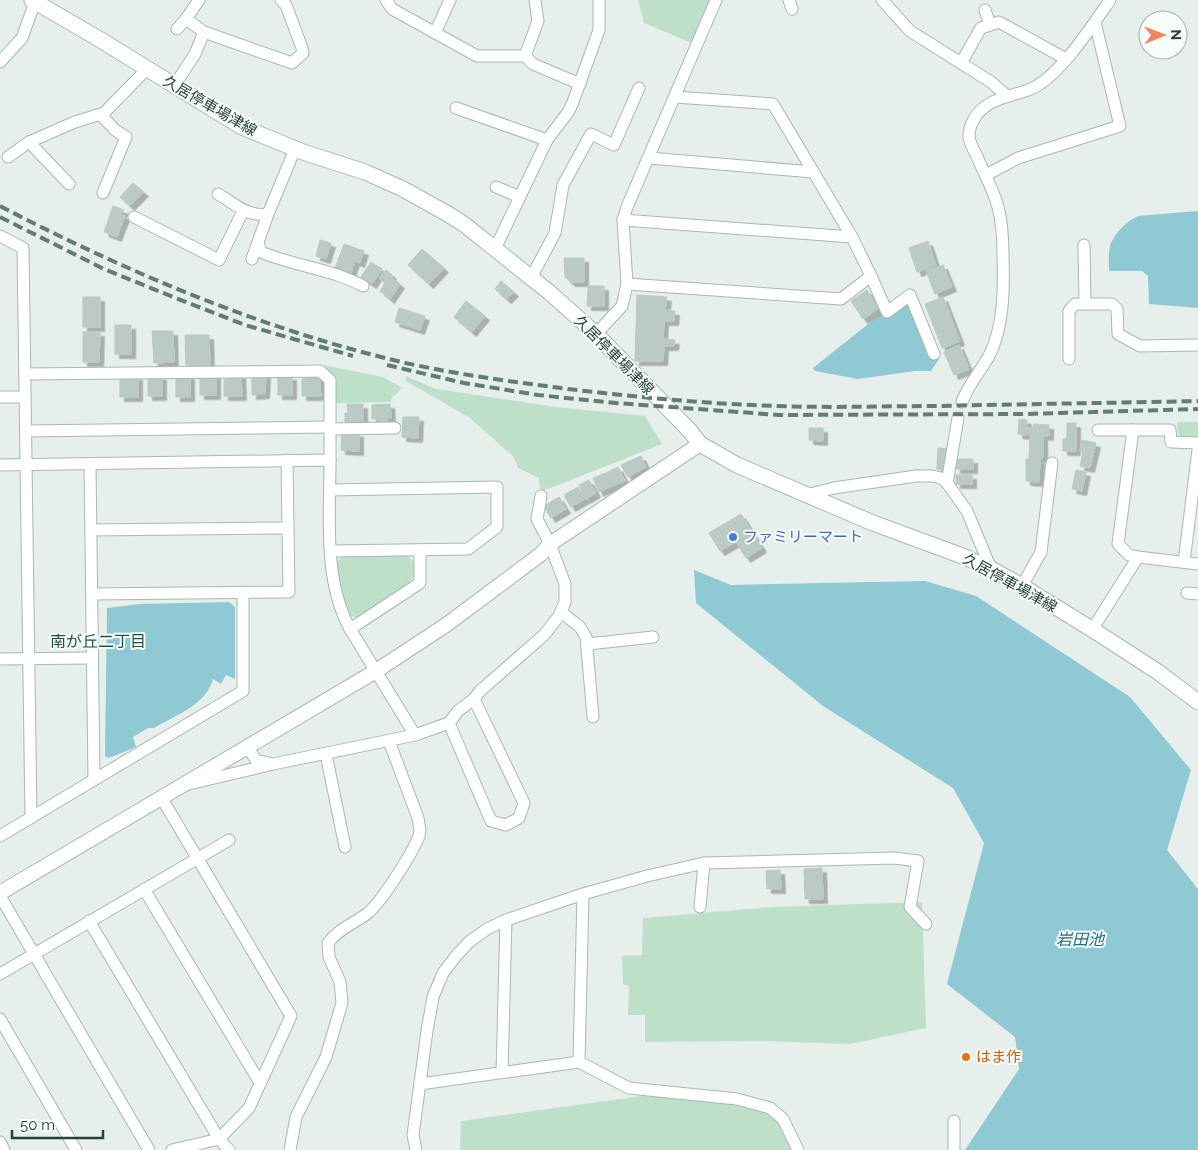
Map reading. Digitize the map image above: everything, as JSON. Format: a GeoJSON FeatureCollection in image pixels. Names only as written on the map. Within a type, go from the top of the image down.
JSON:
{"type":"FeatureCollection","features":[{"type":"Feature","properties":{"kind":"main road","name":"久居停車場津線"},"geometry":{"type":"LineString","coordinates":[[34,1],[242,127],[295,149],[365,172],[403,189],[448,214],[496,249],[549,292],[596,334],[690,431],[700,444],[738,465],[806,495],[874,523],[966,557],[991,569],[1022,586],[1158,672],[1198,702]]}},
{"type":"Feature","properties":{"kind":"street"},"geometry":{"type":"LineString","coordinates":[[177,29],[199,0]]}},
{"type":"Feature","properties":{"kind":"street"},"geometry":{"type":"LineString","coordinates":[[186,19],[204,32],[292,63],[303,53],[286,5],[281,0]]}},
{"type":"Feature","properties":{"kind":"street"},"geometry":{"type":"LineString","coordinates":[[386,0],[392,9],[477,56],[525,56],[533,64],[580,84]]}},
{"type":"Feature","properties":{"kind":"street"},"geometry":{"type":"LineString","coordinates":[[435,33],[450,0]]}},
{"type":"Feature","properties":{"kind":"street"},"geometry":{"type":"LineString","coordinates":[[525,56],[538,21],[535,0]]}},
{"type":"Feature","properties":{"kind":"street"},"geometry":{"type":"LineString","coordinates":[[496,249],[548,140],[569,111],[599,30],[599,0]]}},
{"type":"Feature","properties":{"kind":"street"},"geometry":{"type":"LineString","coordinates":[[596,334],[622,306],[627,284],[623,220],[716,0]]}},
{"type":"Feature","properties":{"kind":"street"},"geometry":{"type":"LineString","coordinates":[[882,0],[910,31],[992,82],[1007,96]]}},
{"type":"Feature","properties":{"kind":"street"},"geometry":{"type":"LineString","coordinates":[[962,402],[995,342],[1003,296],[1001,223],[995,198],[970,140],[970,130],[974,118],[981,110],[1007,96],[1022,93],[1036,87],[1052,75],[1095,22],[1110,0]]}},
{"type":"Feature","properties":{"kind":"street"},"geometry":{"type":"LineString","coordinates":[[0,62],[22,38],[34,1]]}},
{"type":"Feature","properties":{"kind":"street"},"geometry":{"type":"LineString","coordinates":[[985,10],[990,25]]}},
{"type":"Feature","properties":{"kind":"street"},"geometry":{"type":"LineString","coordinates":[[961,63],[981,28],[999,22],[1066,59]]}},
{"type":"Feature","properties":{"kind":"street"},"geometry":{"type":"LineString","coordinates":[[986,175],[1018,158],[1120,126],[1095,22]]}},
{"type":"Feature","properties":{"kind":"street"},"geometry":{"type":"LineString","coordinates":[[174,86],[196,54],[204,32]]}},
{"type":"Feature","properties":{"kind":"street"},"geometry":{"type":"LineString","coordinates":[[8,157],[29,142],[75,122],[101,115],[147,70]]}},
{"type":"Feature","properties":{"kind":"street"},"geometry":{"type":"LineString","coordinates":[[531,278],[555,233],[563,185],[591,134],[614,145],[639,88]]}},
{"type":"Feature","properties":{"kind":"street"},"geometry":{"type":"LineString","coordinates":[[675,97],[773,104],[852,237],[887,312],[910,295],[934,354]]}},
{"type":"Feature","properties":{"kind":"street"},"geometry":{"type":"LineString","coordinates":[[456,108],[548,140]]}},
{"type":"Feature","properties":{"kind":"street"},"geometry":{"type":"LineString","coordinates":[[101,115],[115,130],[126,138],[103,193]]}},
{"type":"Feature","properties":{"kind":"street"},"geometry":{"type":"LineString","coordinates":[[29,142],[69,184]]}},
{"type":"Feature","properties":{"kind":"street"},"geometry":{"type":"LineString","coordinates":[[252,258],[295,149]]}},
{"type":"Feature","properties":{"kind":"street"},"geometry":{"type":"LineString","coordinates":[[649,158],[813,172]]}},
{"type":"Feature","properties":{"kind":"street"},"geometry":{"type":"LineString","coordinates":[[496,187],[520,197]]}},
{"type":"Feature","properties":{"kind":"street"},"geometry":{"type":"LineString","coordinates":[[218,194],[245,211],[257,216],[268,214]]}},
{"type":"Feature","properties":{"kind":"street"},"geometry":{"type":"LineString","coordinates":[[134,217],[219,260],[241,215],[245,211]]}},
{"type":"Feature","properties":{"kind":"street"},"geometry":{"type":"LineString","coordinates":[[623,220],[852,237]]}},
{"type":"Feature","properties":{"kind":"street"},"geometry":{"type":"LineString","coordinates":[[0,236],[23,248],[31,818]]}},
{"type":"Feature","properties":{"kind":"street"},"geometry":{"type":"LineString","coordinates":[[258,243],[261,252],[278,259],[348,278],[363,286]]}},
{"type":"Feature","properties":{"kind":"street"},"geometry":{"type":"LineString","coordinates":[[1084,246],[1085,304]]}},
{"type":"Feature","properties":{"kind":"street"},"geometry":{"type":"LineString","coordinates":[[627,284],[841,299],[871,276]]}},
{"type":"Feature","properties":{"kind":"street"},"geometry":{"type":"LineString","coordinates":[[1069,359],[1069,310],[1075,304],[1112,304],[1117,309],[1118,334],[1140,346],[1198,345]]}},
{"type":"Feature","properties":{"kind":"street"},"geometry":{"type":"LineString","coordinates":[[25,374],[320,371],[330,380],[331,574],[334,590],[350,630],[415,735]]}},
{"type":"Feature","properties":{"kind":"street"},"geometry":{"type":"LineString","coordinates":[[0,398],[25,397]]}},
{"type":"Feature","properties":{"kind":"street"},"geometry":{"type":"LineString","coordinates":[[947,483],[958,418]]}},
{"type":"Feature","properties":{"kind":"street"},"geometry":{"type":"LineString","coordinates":[[26,431],[395,428]]}},
{"type":"Feature","properties":{"kind":"street"},"geometry":{"type":"LineString","coordinates":[[1098,430],[1170,430],[1172,442],[1198,443]]}},
{"type":"Feature","properties":{"kind":"street"},"geometry":{"type":"LineString","coordinates":[[1133,430],[1118,544],[1130,555],[1138,558],[1198,564]]}},
{"type":"Feature","properties":{"kind":"street"},"geometry":{"type":"LineString","coordinates":[[149,1150],[0,895],[376,670],[446,626],[541,554],[550,544],[700,444]]}},
{"type":"Feature","properties":{"kind":"street"},"geometry":{"type":"LineString","coordinates":[[1184,562],[1198,450]]}},
{"type":"Feature","properties":{"kind":"street"},"geometry":{"type":"LineString","coordinates":[[92,594],[289,592],[287,460]]}},
{"type":"Feature","properties":{"kind":"street"},"geometry":{"type":"LineString","coordinates":[[0,465],[330,460]]}},
{"type":"Feature","properties":{"kind":"street"},"geometry":{"type":"LineString","coordinates":[[1022,586],[1041,552],[1052,463]]}},
{"type":"Feature","properties":{"kind":"street"},"geometry":{"type":"LineString","coordinates":[[90,464],[94,780]]}},
{"type":"Feature","properties":{"kind":"street"},"geometry":{"type":"LineString","coordinates":[[806,495],[834,488],[916,476],[941,478],[947,483],[967,511],[991,569]]}},
{"type":"Feature","properties":{"kind":"street"},"geometry":{"type":"LineString","coordinates":[[330,490],[497,487],[498,527],[468,549],[331,551]]}},
{"type":"Feature","properties":{"kind":"street"},"geometry":{"type":"LineString","coordinates":[[180,787],[273,764],[415,735],[449,722],[458,711],[474,699],[480,691],[544,635],[561,612],[565,602],[565,584],[550,544],[537,519],[541,496]]}},
{"type":"Feature","properties":{"kind":"street"},"geometry":{"type":"LineString","coordinates":[[91,530],[288,528]]}},
{"type":"Feature","properties":{"kind":"street"},"geometry":{"type":"LineString","coordinates":[[350,630],[420,583],[420,550]]}},
{"type":"Feature","properties":{"kind":"street"},"geometry":{"type":"LineString","coordinates":[[1092,630],[1138,558]]}},
{"type":"Feature","properties":{"kind":"street"},"geometry":{"type":"LineString","coordinates":[[0,836],[243,692],[243,593]]}},
{"type":"Feature","properties":{"kind":"street"},"geometry":{"type":"LineString","coordinates":[[561,612],[584,632],[588,644],[593,717]]}},
{"type":"Feature","properties":{"kind":"street"},"geometry":{"type":"LineString","coordinates":[[588,644],[653,637]]}},
{"type":"Feature","properties":{"kind":"street"},"geometry":{"type":"LineString","coordinates":[[0,659],[92,658]]}},
{"type":"Feature","properties":{"kind":"street"},"geometry":{"type":"LineString","coordinates":[[449,722],[492,821],[506,825],[519,818],[524,803],[474,699]]}},
{"type":"Feature","properties":{"kind":"street"},"geometry":{"type":"LineString","coordinates":[[290,1150],[296,1118],[326,1056],[342,1004],[340,982],[329,957],[328,943],[336,934],[367,913],[379,900],[419,836],[418,818],[389,741]]}},
{"type":"Feature","properties":{"kind":"street"},"geometry":{"type":"LineString","coordinates":[[247,746],[256,760],[273,764]]}},
{"type":"Feature","properties":{"kind":"street"},"geometry":{"type":"LineString","coordinates":[[326,754],[344,847]]}},
{"type":"Feature","properties":{"kind":"street"},"geometry":{"type":"LineString","coordinates":[[161,797],[291,1016],[249,1108],[219,1139],[172,1150]]}},
{"type":"Feature","properties":{"kind":"street"},"geometry":{"type":"LineString","coordinates":[[0,974],[229,840]]}},
{"type":"Feature","properties":{"kind":"street"},"geometry":{"type":"LineString","coordinates":[[416,1150],[413,1134],[433,996],[444,973],[469,942],[506,920],[583,894],[704,863],[894,858],[918,861],[910,907],[926,924]]}},
{"type":"Feature","properties":{"kind":"street"},"geometry":{"type":"LineString","coordinates":[[700,907],[704,863]]}},
{"type":"Feature","properties":{"kind":"street"},"geometry":{"type":"LineString","coordinates":[[144,889],[260,1083]]}},
{"type":"Feature","properties":{"kind":"street"},"geometry":{"type":"LineString","coordinates":[[579,1062],[583,894]]}},
{"type":"Feature","properties":{"kind":"street"},"geometry":{"type":"LineString","coordinates":[[502,1072],[506,920]]}},
{"type":"Feature","properties":{"kind":"street"},"geometry":{"type":"LineString","coordinates":[[89,921],[219,1139],[229,1150]]}},
{"type":"Feature","properties":{"kind":"street"},"geometry":{"type":"LineString","coordinates":[[0,1018],[76,1150]]}},
{"type":"Feature","properties":{"kind":"street"},"geometry":{"type":"LineString","coordinates":[[420,1084],[579,1062],[629,1088],[737,1099],[770,1108],[783,1119],[798,1150]]}},
{"type":"Feature","properties":{"kind":"street"},"geometry":{"type":"LineString","coordinates":[[954,1120],[954,1150]]}},
{"type":"Feature","properties":{"kind":"street"},"geometry":{"type":"LineString","coordinates":[[0,1142],[4,1150]]}},
{"type":"Feature","properties":{"kind":"green space"},"geometry":{"type":"Polygon","coordinates":[[[638,0],[711,0],[692,43],[644,23],[638,0]]]}},
{"type":"Feature","properties":{"kind":"green space"},"geometry":{"type":"Polygon","coordinates":[[[323,365],[383,377],[402,388],[391,399],[391,402],[335,403],[335,377],[323,365]]]}},
{"type":"Feature","properties":{"kind":"green space"},"geometry":{"type":"Polygon","coordinates":[[[406,376],[436,389],[556,407],[645,416],[662,444],[540,492],[539,478],[518,468],[514,457],[470,418],[406,381],[406,376]]]}},
{"type":"Feature","properties":{"kind":"green space"},"geometry":{"type":"Polygon","coordinates":[[[1177,422],[1198,422],[1198,438],[1183,438],[1178,434],[1177,422]]]}},
{"type":"Feature","properties":{"kind":"green space"},"geometry":{"type":"Polygon","coordinates":[[[343,556],[408,556],[414,562],[414,575],[410,582],[358,618],[349,615],[341,594],[336,563],[343,556]]]}},
{"type":"Feature","properties":{"kind":"green space"},"geometry":{"type":"Polygon","coordinates":[[[922,902],[926,1028],[850,1044],[761,1041],[645,1042],[645,1015],[628,1015],[629,986],[623,984],[622,956],[642,955],[643,918],[773,907],[922,902]]]}},
{"type":"Feature","properties":{"kind":"green space"},"geometry":{"type":"Polygon","coordinates":[[[642,1096],[731,1104],[764,1112],[773,1117],[779,1124],[792,1150],[460,1150],[461,1121],[642,1096]]]}},
{"type":"Feature","properties":{"kind":"water"},"geometry":{"type":"Polygon","coordinates":[[[1198,211],[1198,308],[1149,304],[1148,276],[1142,271],[1109,271],[1111,243],[1119,231],[1130,221],[1138,216],[1198,211]]]}},
{"type":"Feature","properties":{"kind":"water"},"geometry":{"type":"Polygon","coordinates":[[[909,303],[938,355],[939,359],[931,371],[915,371],[858,379],[815,371],[813,368],[882,313],[909,303]]]}},
{"type":"Feature","properties":{"kind":"water","name":"岩田池"},"geometry":{"type":"Polygon","coordinates":[[[694,570],[731,585],[925,581],[976,596],[1130,697],[1191,770],[1167,850],[1198,889],[1198,1150],[965,1150],[1019,1069],[1015,1037],[947,984],[984,843],[953,788],[823,706],[696,603],[694,570]]]}},
{"type":"Feature","properties":{"kind":"water"},"geometry":{"type":"Polygon","coordinates":[[[229,602],[235,607],[235,679],[226,675],[221,684],[213,679],[204,696],[197,703],[154,728],[148,728],[133,737],[136,747],[109,758],[105,756],[107,608],[140,604],[229,602]]]}},
{"type":"Feature","properties":{"kind":"building"},"geometry":{"type":"Polygon","coordinates":[[[133,183],[144,192],[130,206],[120,197],[133,183]]]}},
{"type":"Feature","properties":{"kind":"building"},"geometry":{"type":"Polygon","coordinates":[[[113,206],[124,210],[121,214],[125,216],[117,237],[104,232],[113,206]]]}},
{"type":"Feature","properties":{"kind":"building"},"geometry":{"type":"Polygon","coordinates":[[[320,240],[331,243],[326,259],[316,256],[320,240]]]}},
{"type":"Feature","properties":{"kind":"building"},"geometry":{"type":"Polygon","coordinates":[[[928,241],[936,265],[917,272],[909,248],[928,241]]]}},
{"type":"Feature","properties":{"kind":"building"},"geometry":{"type":"Polygon","coordinates":[[[344,244],[364,251],[360,263],[355,261],[351,273],[335,268],[344,244]]]}},
{"type":"Feature","properties":{"kind":"building"},"geometry":{"type":"Polygon","coordinates":[[[422,249],[444,268],[429,284],[408,265],[422,249]]]}},
{"type":"Feature","properties":{"kind":"building"},"geometry":{"type":"Polygon","coordinates":[[[564,258],[584,258],[584,282],[571,282],[565,277],[564,258]]]}},
{"type":"Feature","properties":{"kind":"building"},"geometry":{"type":"Polygon","coordinates":[[[371,262],[382,269],[372,284],[361,277],[371,262]]]}},
{"type":"Feature","properties":{"kind":"building"},"geometry":{"type":"Polygon","coordinates":[[[943,265],[952,287],[935,294],[926,271],[943,265]]]}},
{"type":"Feature","properties":{"kind":"building"},"geometry":{"type":"Polygon","coordinates":[[[386,270],[400,284],[390,299],[380,291],[385,283],[379,278],[386,270]]]}},
{"type":"Feature","properties":{"kind":"building"},"geometry":{"type":"Polygon","coordinates":[[[501,281],[514,292],[507,299],[495,289],[501,281]]]}},
{"type":"Feature","properties":{"kind":"building"},"geometry":{"type":"Polygon","coordinates":[[[588,286],[604,286],[604,306],[587,306],[588,286]]]}},
{"type":"Feature","properties":{"kind":"building"},"geometry":{"type":"Polygon","coordinates":[[[867,290],[879,308],[863,319],[851,301],[867,290]]]}},
{"type":"Feature","properties":{"kind":"building"},"geometry":{"type":"Polygon","coordinates":[[[637,295],[667,297],[665,310],[675,311],[674,321],[664,321],[663,339],[675,340],[674,346],[664,346],[663,361],[635,361],[637,295]]]}},
{"type":"Feature","properties":{"kind":"building"},"geometry":{"type":"Polygon","coordinates":[[[83,297],[100,297],[100,327],[83,327],[83,297]]]}},
{"type":"Feature","properties":{"kind":"building"},"geometry":{"type":"Polygon","coordinates":[[[943,297],[960,341],[942,348],[925,304],[943,297]]]}},
{"type":"Feature","properties":{"kind":"building"},"geometry":{"type":"Polygon","coordinates":[[[466,301],[485,316],[472,332],[454,317],[466,301]]]}},
{"type":"Feature","properties":{"kind":"building"},"geometry":{"type":"Polygon","coordinates":[[[399,308],[425,316],[420,330],[395,322],[399,308]]]}},
{"type":"Feature","properties":{"kind":"building"},"geometry":{"type":"Polygon","coordinates":[[[115,325],[131,325],[131,354],[115,354],[115,325]]]}},
{"type":"Feature","properties":{"kind":"building"},"geometry":{"type":"Polygon","coordinates":[[[152,331],[173,331],[174,362],[154,363],[152,331]]]}},
{"type":"Feature","properties":{"kind":"building"},"geometry":{"type":"Polygon","coordinates":[[[83,332],[100,332],[99,362],[83,362],[83,332]]]}},
{"type":"Feature","properties":{"kind":"building"},"geometry":{"type":"Polygon","coordinates":[[[185,335],[209,335],[210,365],[186,365],[185,335]]]}},
{"type":"Feature","properties":{"kind":"building"},"geometry":{"type":"Polygon","coordinates":[[[959,345],[969,369],[954,375],[944,352],[959,345]]]}},
{"type":"Feature","properties":{"kind":"building"},"geometry":{"type":"Polygon","coordinates":[[[200,374],[216,374],[216,395],[200,395],[200,374]]]}},
{"type":"Feature","properties":{"kind":"building"},"geometry":{"type":"Polygon","coordinates":[[[229,374],[241,374],[242,396],[224,396],[224,379],[229,379],[229,374]]]}},
{"type":"Feature","properties":{"kind":"building"},"geometry":{"type":"Polygon","coordinates":[[[252,374],[266,374],[265,394],[252,395],[252,374]]]}},
{"type":"Feature","properties":{"kind":"building"},"geometry":{"type":"Polygon","coordinates":[[[148,375],[162,376],[162,396],[148,396],[148,375]]]}},
{"type":"Feature","properties":{"kind":"building"},"geometry":{"type":"Polygon","coordinates":[[[176,375],[190,375],[190,397],[176,397],[176,375]]]}},
{"type":"Feature","properties":{"kind":"building"},"geometry":{"type":"Polygon","coordinates":[[[309,375],[319,375],[321,396],[302,396],[302,379],[308,378],[309,375]]]}},
{"type":"Feature","properties":{"kind":"building"},"geometry":{"type":"Polygon","coordinates":[[[120,376],[138,376],[138,397],[120,397],[120,376]]]}},
{"type":"Feature","properties":{"kind":"building"},"geometry":{"type":"Polygon","coordinates":[[[278,376],[292,376],[292,395],[278,395],[278,376]]]}},
{"type":"Feature","properties":{"kind":"building"},"geometry":{"type":"Polygon","coordinates":[[[347,404],[363,404],[363,422],[345,422],[345,413],[348,413],[347,404]]]}},
{"type":"Feature","properties":{"kind":"building"},"geometry":{"type":"Polygon","coordinates":[[[390,404],[391,418],[387,418],[387,422],[379,422],[379,419],[372,419],[372,405],[390,404]]]}},
{"type":"Feature","properties":{"kind":"building"},"geometry":{"type":"Polygon","coordinates":[[[403,417],[419,417],[418,438],[402,437],[403,417]]]}},
{"type":"Feature","properties":{"kind":"building"},"geometry":{"type":"Polygon","coordinates":[[[1019,419],[1027,420],[1027,435],[1018,434],[1019,419]]]}},
{"type":"Feature","properties":{"kind":"building"},"geometry":{"type":"Polygon","coordinates":[[[1067,423],[1076,423],[1076,451],[1063,451],[1063,439],[1067,438],[1067,423]]]}},
{"type":"Feature","properties":{"kind":"building"},"geometry":{"type":"Polygon","coordinates":[[[1034,424],[1049,425],[1049,436],[1028,434],[1028,428],[1033,428],[1034,424]]]}},
{"type":"Feature","properties":{"kind":"building"},"geometry":{"type":"Polygon","coordinates":[[[809,428],[823,428],[823,441],[809,440],[809,428]]]}},
{"type":"Feature","properties":{"kind":"building"},"geometry":{"type":"Polygon","coordinates":[[[342,432],[359,433],[359,451],[341,450],[342,432]]]}},
{"type":"Feature","properties":{"kind":"building"},"geometry":{"type":"Polygon","coordinates":[[[1030,436],[1043,436],[1043,458],[1029,458],[1030,436]]]}},
{"type":"Feature","properties":{"kind":"building"},"geometry":{"type":"Polygon","coordinates":[[[1082,440],[1096,443],[1090,468],[1080,466],[1083,452],[1080,451],[1082,440]]]}},
{"type":"Feature","properties":{"kind":"building"},"geometry":{"type":"Polygon","coordinates":[[[938,448],[947,449],[946,470],[937,469],[938,448]]]}},
{"type":"Feature","properties":{"kind":"building"},"geometry":{"type":"Polygon","coordinates":[[[641,456],[646,467],[628,477],[621,465],[641,456]]]}},
{"type":"Feature","properties":{"kind":"building"},"geometry":{"type":"Polygon","coordinates":[[[956,459],[973,459],[973,469],[956,469],[956,459]]]}},
{"type":"Feature","properties":{"kind":"building"},"geometry":{"type":"Polygon","coordinates":[[[1026,459],[1040,459],[1039,482],[1026,481],[1026,459]]]}},
{"type":"Feature","properties":{"kind":"building"},"geometry":{"type":"Polygon","coordinates":[[[618,467],[625,481],[612,486],[606,473],[618,467]]]}},
{"type":"Feature","properties":{"kind":"building"},"geometry":{"type":"Polygon","coordinates":[[[1076,470],[1086,472],[1082,491],[1072,489],[1076,470]]]}},
{"type":"Feature","properties":{"kind":"building"},"geometry":{"type":"Polygon","coordinates":[[[605,473],[612,486],[599,492],[593,478],[605,473]]]}},
{"type":"Feature","properties":{"kind":"building"},"geometry":{"type":"Polygon","coordinates":[[[956,475],[972,475],[972,484],[956,484],[956,475]]]}},
{"type":"Feature","properties":{"kind":"building"},"geometry":{"type":"Polygon","coordinates":[[[589,480],[596,493],[586,499],[579,485],[589,480]]]}},
{"type":"Feature","properties":{"kind":"building"},"geometry":{"type":"Polygon","coordinates":[[[578,487],[585,499],[571,507],[564,495],[578,487]]]}},
{"type":"Feature","properties":{"kind":"building"},"geometry":{"type":"Polygon","coordinates":[[[559,497],[566,509],[551,518],[544,506],[559,497]]]}},
{"type":"Feature","properties":{"kind":"building","name":"ファミリーマート"},"geometry":{"type":"Polygon","coordinates":[[[741,514],[762,548],[746,558],[736,542],[720,551],[709,533],[741,514]]]}},
{"type":"Feature","properties":{"kind":"building"},"geometry":{"type":"Polygon","coordinates":[[[822,868],[823,899],[805,899],[804,869],[822,868]]]}},
{"type":"Feature","properties":{"kind":"building"},"geometry":{"type":"Polygon","coordinates":[[[780,870],[781,889],[767,889],[766,871],[780,870]]]}},
{"type":"Feature","properties":{"kind":"railway"},"geometry":{"type":"LineString","coordinates":[[0,206],[93,252],[236,312],[285,329],[385,358],[476,376],[568,389],[646,397],[725,404],[777,406],[938,406],[1198,401]]}},
{"type":"Feature","properties":{"kind":"railway"},"geometry":{"type":"LineString","coordinates":[[0,217],[104,269],[173,297],[245,325],[353,356]]}},
{"type":"Feature","properties":{"kind":"railway"},"geometry":{"type":"LineString","coordinates":[[387,365],[464,383],[538,395],[616,403],[779,415],[1024,414],[1198,409]]}},
{"type":"Feature","properties":{"kind":"place","name":"ファミリーマート"},"geometry":{"type":"Point","coordinates":[733,537]}},
{"type":"Feature","properties":{"kind":"place","name":"はま作"},"geometry":{"type":"Point","coordinates":[966,1057]}},
{"type":"Feature","properties":{"kind":"district","name":"南が丘二丁目"},"geometry":{"type":"Point","coordinates":[98,641]}}]}
